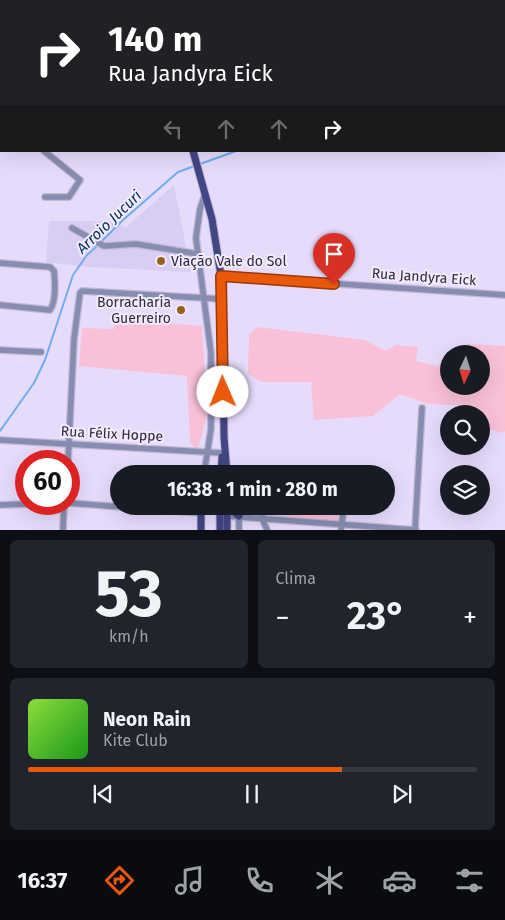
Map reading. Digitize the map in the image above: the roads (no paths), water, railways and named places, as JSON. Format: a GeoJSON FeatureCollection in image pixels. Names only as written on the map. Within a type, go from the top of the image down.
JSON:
{"type":"FeatureCollection","features":[{"type":"Feature","properties":{"kind":"main road"},"geometry":{"type":"LineString","coordinates":[[193,152],[212,218],[221,276],[226,465]]}},
{"type":"Feature","properties":{"kind":"main road"},"geometry":{"type":"LineString","coordinates":[[221,465],[224,437]]}},
{"type":"Feature","properties":{"kind":"main road"},"geometry":{"type":"LineString","coordinates":[[201,530],[202,515]]}},
{"type":"Feature","properties":{"kind":"main road"},"geometry":{"type":"LineString","coordinates":[[220,515],[220,530]]}},
{"type":"Feature","properties":{"kind":"main road"},"geometry":{"type":"LineString","coordinates":[[227,516],[227,530]]}},
{"type":"Feature","properties":{"kind":"street"},"geometry":{"type":"LineString","coordinates":[[44,197],[69,196],[80,180],[45,152]]}},
{"type":"Feature","properties":{"kind":"street"},"geometry":{"type":"LineString","coordinates":[[205,194],[200,209],[196,238],[211,353],[210,429],[205,465]]}},
{"type":"Feature","properties":{"kind":"street"},"geometry":{"type":"LineString","coordinates":[[72,228],[104,246],[136,244],[198,254]]}},
{"type":"Feature","properties":{"kind":"street"},"geometry":{"type":"LineString","coordinates":[[0,263],[50,267],[54,271],[55,276],[53,305],[50,310],[0,305]]}},
{"type":"Feature","properties":{"kind":"street","name":"Rua Jandyra Eick"},"geometry":{"type":"LineString","coordinates":[[221,276],[505,295]]}},
{"type":"Feature","properties":{"kind":"street"},"geometry":{"type":"LineString","coordinates":[[69,450],[74,339],[80,293],[82,291],[222,299]]}},
{"type":"Feature","properties":{"kind":"street"},"geometry":{"type":"LineString","coordinates":[[0,350],[41,352]]}},
{"type":"Feature","properties":{"kind":"street"},"geometry":{"type":"LineString","coordinates":[[227,516],[342,527],[415,530],[422,408]]}},
{"type":"Feature","properties":{"kind":"street","name":"Rua Félix Hoppe"},"geometry":{"type":"LineString","coordinates":[[0,440],[206,452],[222,457]]}},
{"type":"Feature","properties":{"kind":"street"},"geometry":{"type":"LineString","coordinates":[[80,503],[110,505]]}},
{"type":"Feature","properties":{"kind":"street"},"geometry":{"type":"LineString","coordinates":[[0,505],[15,504]]}},
{"type":"Feature","properties":{"kind":"street"},"geometry":{"type":"LineString","coordinates":[[63,530],[64,515]]}},
{"type":"Feature","properties":{"kind":"street"},"geometry":{"type":"LineString","coordinates":[[263,515],[262,518],[267,530]]}},
{"type":"Feature","properties":{"kind":"street"},"geometry":{"type":"LineString","coordinates":[[239,516],[239,530]]}},
{"type":"Feature","properties":{"kind":"waterway","name":"Arroio Jucuri"},"geometry":{"type":"LineString","coordinates":[[101,242],[178,172],[233,152]]}},
{"type":"Feature","properties":{"kind":"waterway","name":"Arroio Jucuri"},"geometry":{"type":"LineString","coordinates":[[0,431],[34,383],[45,360],[73,275],[87,255],[98,245]]}},
{"type":"Feature","properties":{"kind":"place","name":"Viação Vale do Sol"},"geometry":{"type":"Point","coordinates":[161,261]}},
{"type":"Feature","properties":{"kind":"place","name":"Borracharia Guerreiro"},"geometry":{"type":"Point","coordinates":[181,310]}}]}
